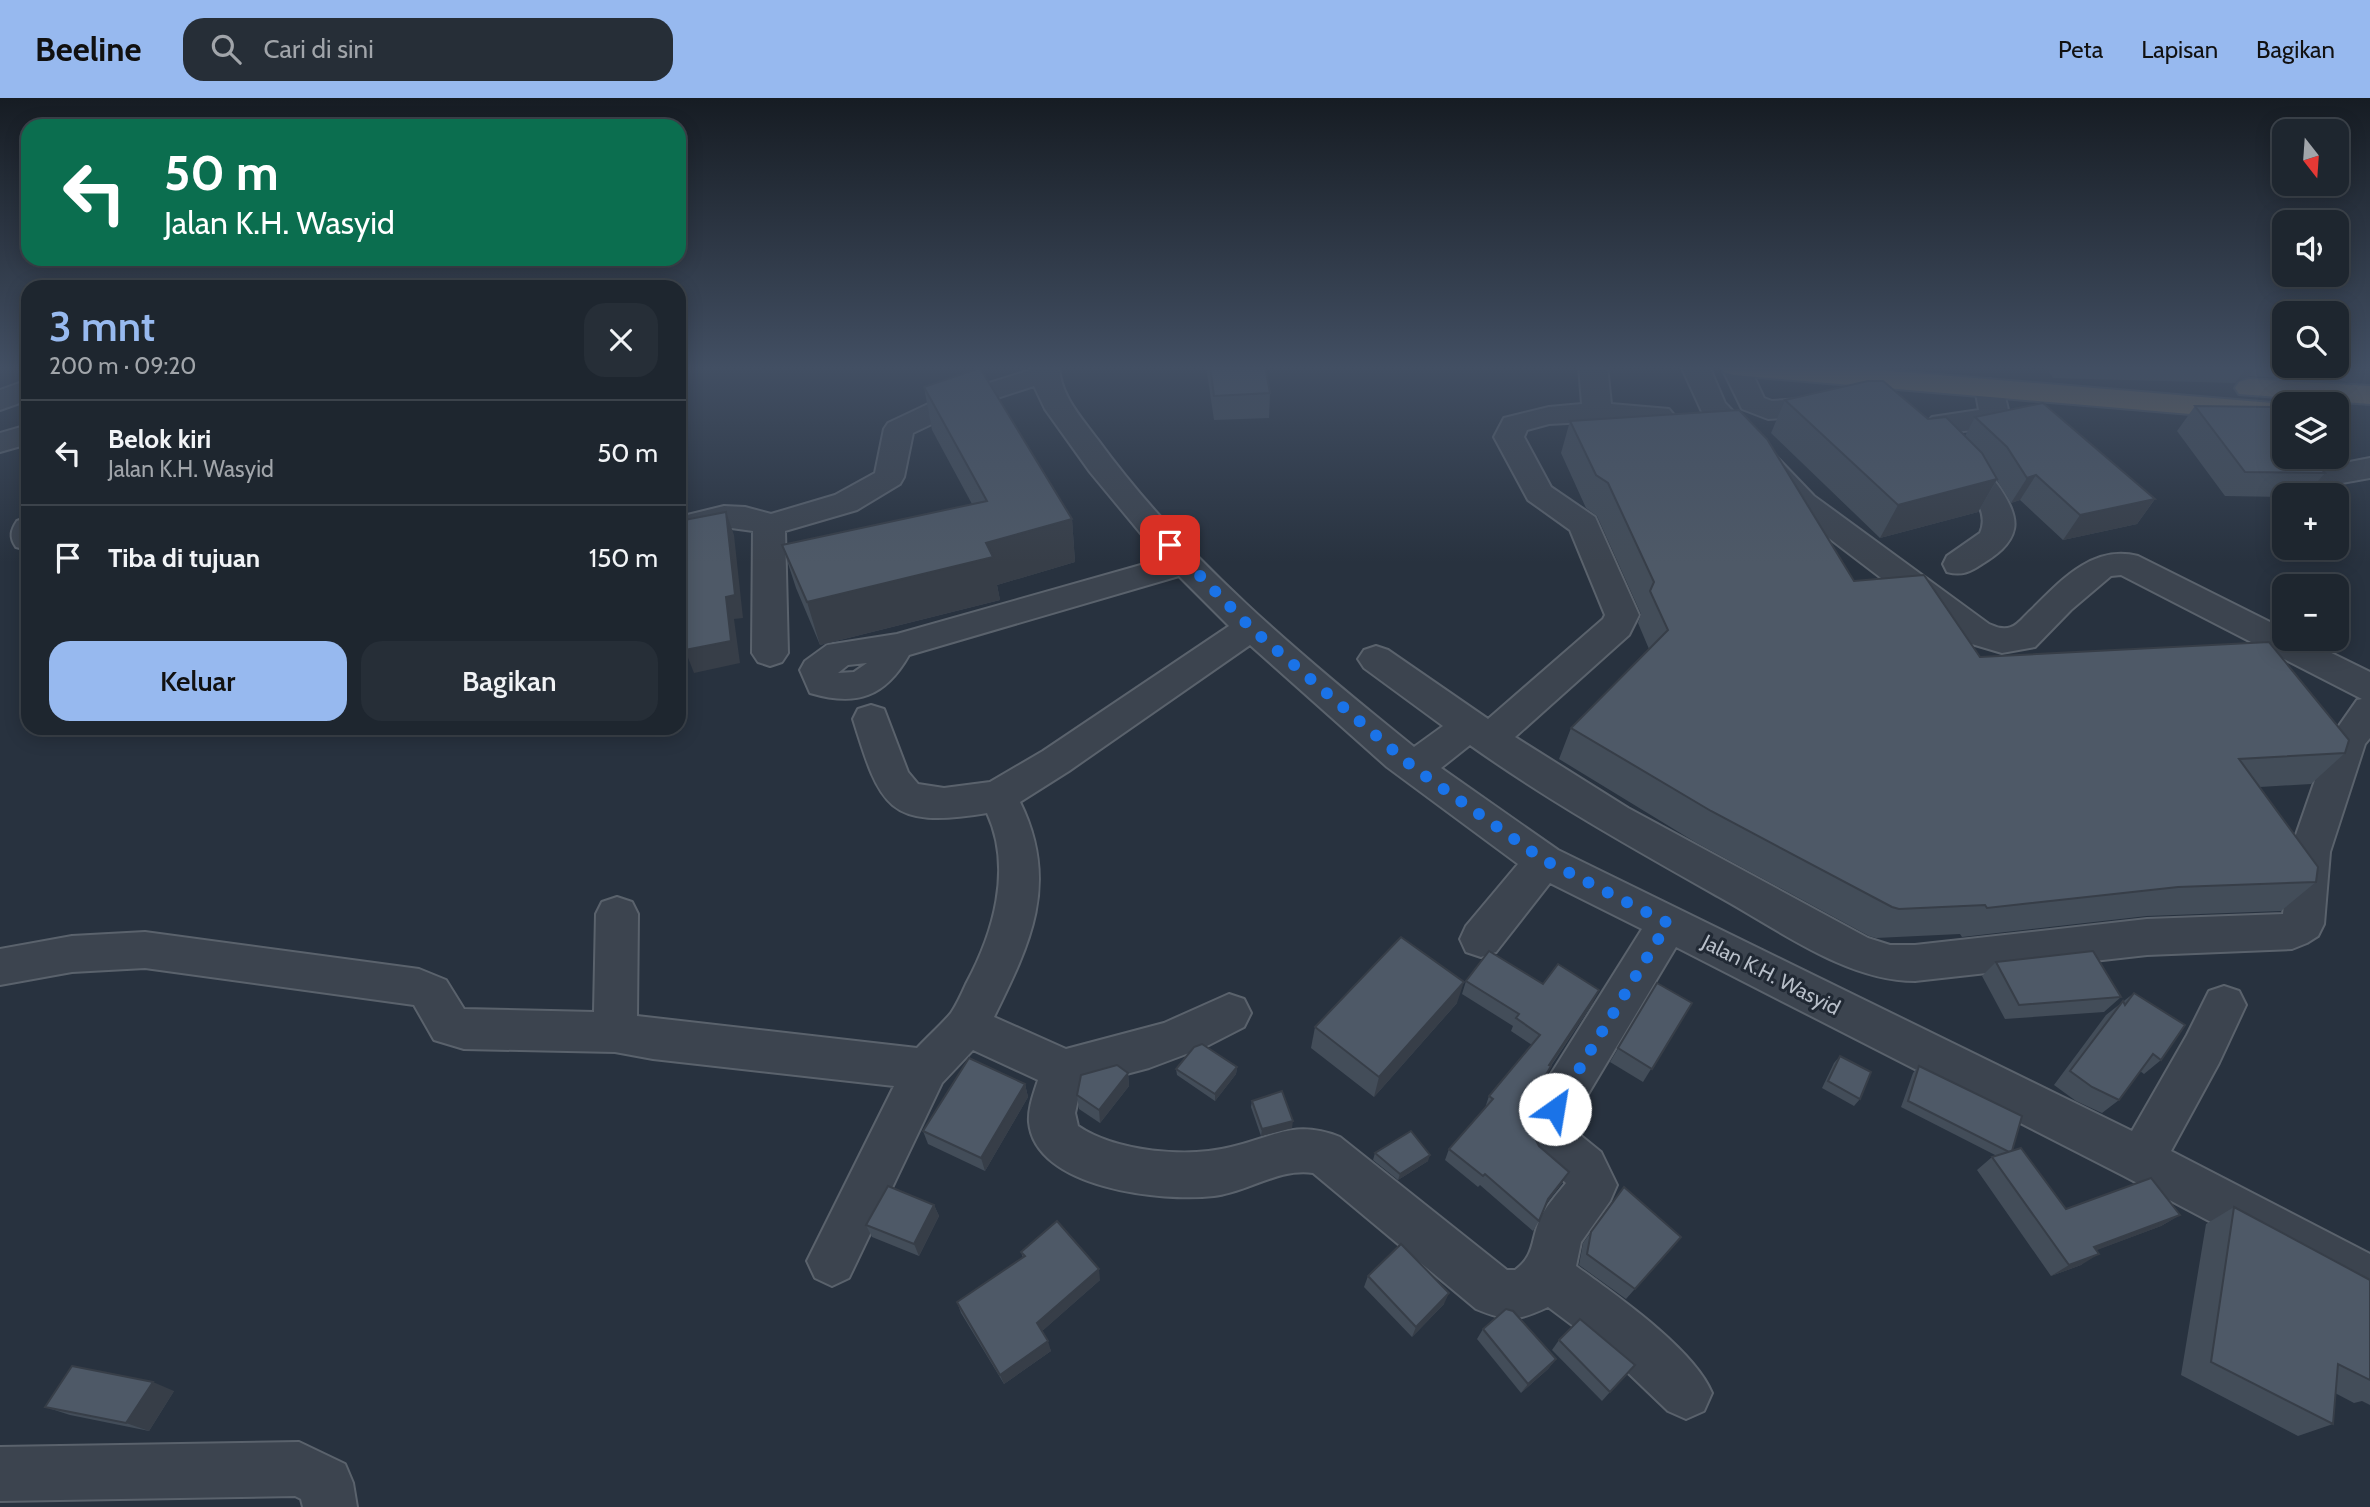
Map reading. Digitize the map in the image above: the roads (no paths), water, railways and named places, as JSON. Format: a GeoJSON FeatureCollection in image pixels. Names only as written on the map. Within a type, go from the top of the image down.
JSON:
{"type":"FeatureCollection","features":[{"type":"Feature","properties":{"kind":"street"},"geometry":{"type":"LineString","coordinates":[[686,526],[729,515],[748,516],[769,525],[846,505],[889,477],[898,432]]}},
{"type":"Feature","properties":{"kind":"street","name":"Jalan K.H. Wasyid"},"geometry":{"type":"LineString","coordinates":[[1076,432],[1136,509],[1251,628],[1414,768],[1544,860],[2141,1160],[2370,1281]]}},
{"type":"Feature","properties":{"kind":"street"},"geometry":{"type":"LineString","coordinates":[[1414,768],[1479,732],[1617,626],[1622,615],[1584,524],[1539,493],[1509,437],[1511,432]]}},
{"type":"Feature","properties":{"kind":"street"},"geometry":{"type":"LineString","coordinates":[[1736,432],[1802,503],[1977,633],[2002,641],[2023,638],[2102,566],[2126,564],[2370,688]]}},
{"type":"Feature","properties":{"kind":"street"},"geometry":{"type":"LineString","coordinates":[[1922,432],[1982,484],[1997,515],[1999,526],[1995,538],[1959,564]]}},
{"type":"Feature","properties":{"kind":"street"},"geometry":{"type":"LineString","coordinates":[[0,443],[21,436]]}},
{"type":"Feature","properties":{"kind":"street"},"geometry":{"type":"LineString","coordinates":[[2314,478],[2370,468]]}},
{"type":"Feature","properties":{"kind":"street"},"geometry":{"type":"LineString","coordinates":[[769,525],[770,653]]}},
{"type":"Feature","properties":{"kind":"street"},"geometry":{"type":"LineString","coordinates":[[897,646],[1186,563]]}},
{"type":"Feature","properties":{"kind":"street"},"geometry":{"type":"LineString","coordinates":[[871,719],[896,787],[917,800],[936,805],[999,796],[1056,761],[1251,628]]}},
{"type":"Feature","properties":{"kind":"street"},"geometry":{"type":"LineString","coordinates":[[1376,659],[1479,732],[1614,819],[1856,952],[1890,963],[1915,963],[2147,937],[2292,931],[2303,924],[2310,852],[2348,740],[2370,710]]}},
{"type":"Feature","properties":{"kind":"street"},"geometry":{"type":"LineString","coordinates":[[832,1261],[926,1069],[967,1026],[1004,954],[1015,919],[1018,889],[1016,850],[1009,820],[999,796]]}},
{"type":"Feature","properties":{"kind":"street"},"geometry":{"type":"LineString","coordinates":[[1481,939],[1544,860]]}},
{"type":"Feature","properties":{"kind":"street"},"geometry":{"type":"LineString","coordinates":[[615,1032],[617,915]]}},
{"type":"Feature","properties":{"kind":"street"},"geometry":{"type":"LineString","coordinates":[[1065,1070],[1054,1106],[1052,1125],[1057,1137],[1069,1149],[1097,1161],[1183,1176],[1218,1173],[1278,1153],[1309,1149],[1324,1153],[1503,1296],[1522,1294],[1545,1274],[1555,1259],[1556,1237],[1590,1191],[1593,1181],[1552,1140],[1545,1124],[1668,923]]}},
{"type":"Feature","properties":{"kind":"street"},"geometry":{"type":"LineString","coordinates":[[0,967],[65,954],[110,949],[145,950],[395,985],[424,986],[436,996],[449,1026],[464,1029],[615,1032],[653,1040],[926,1069]]}},
{"type":"Feature","properties":{"kind":"street"},"geometry":{"type":"LineString","coordinates":[[2141,1160],[2203,1049],[2224,1005]]}},
{"type":"Feature","properties":{"kind":"street"},"geometry":{"type":"LineString","coordinates":[[967,1026],[1065,1070],[1145,1052],[1202,1028],[1229,1013]]}},
{"type":"Feature","properties":{"kind":"street"},"geometry":{"type":"LineString","coordinates":[[1545,1274],[1618,1328],[1686,1393]]}},
{"type":"Feature","properties":{"kind":"street"},"geometry":{"type":"LineString","coordinates":[[0,1474],[299,1469],[326,1483],[330,1507]]}}]}
